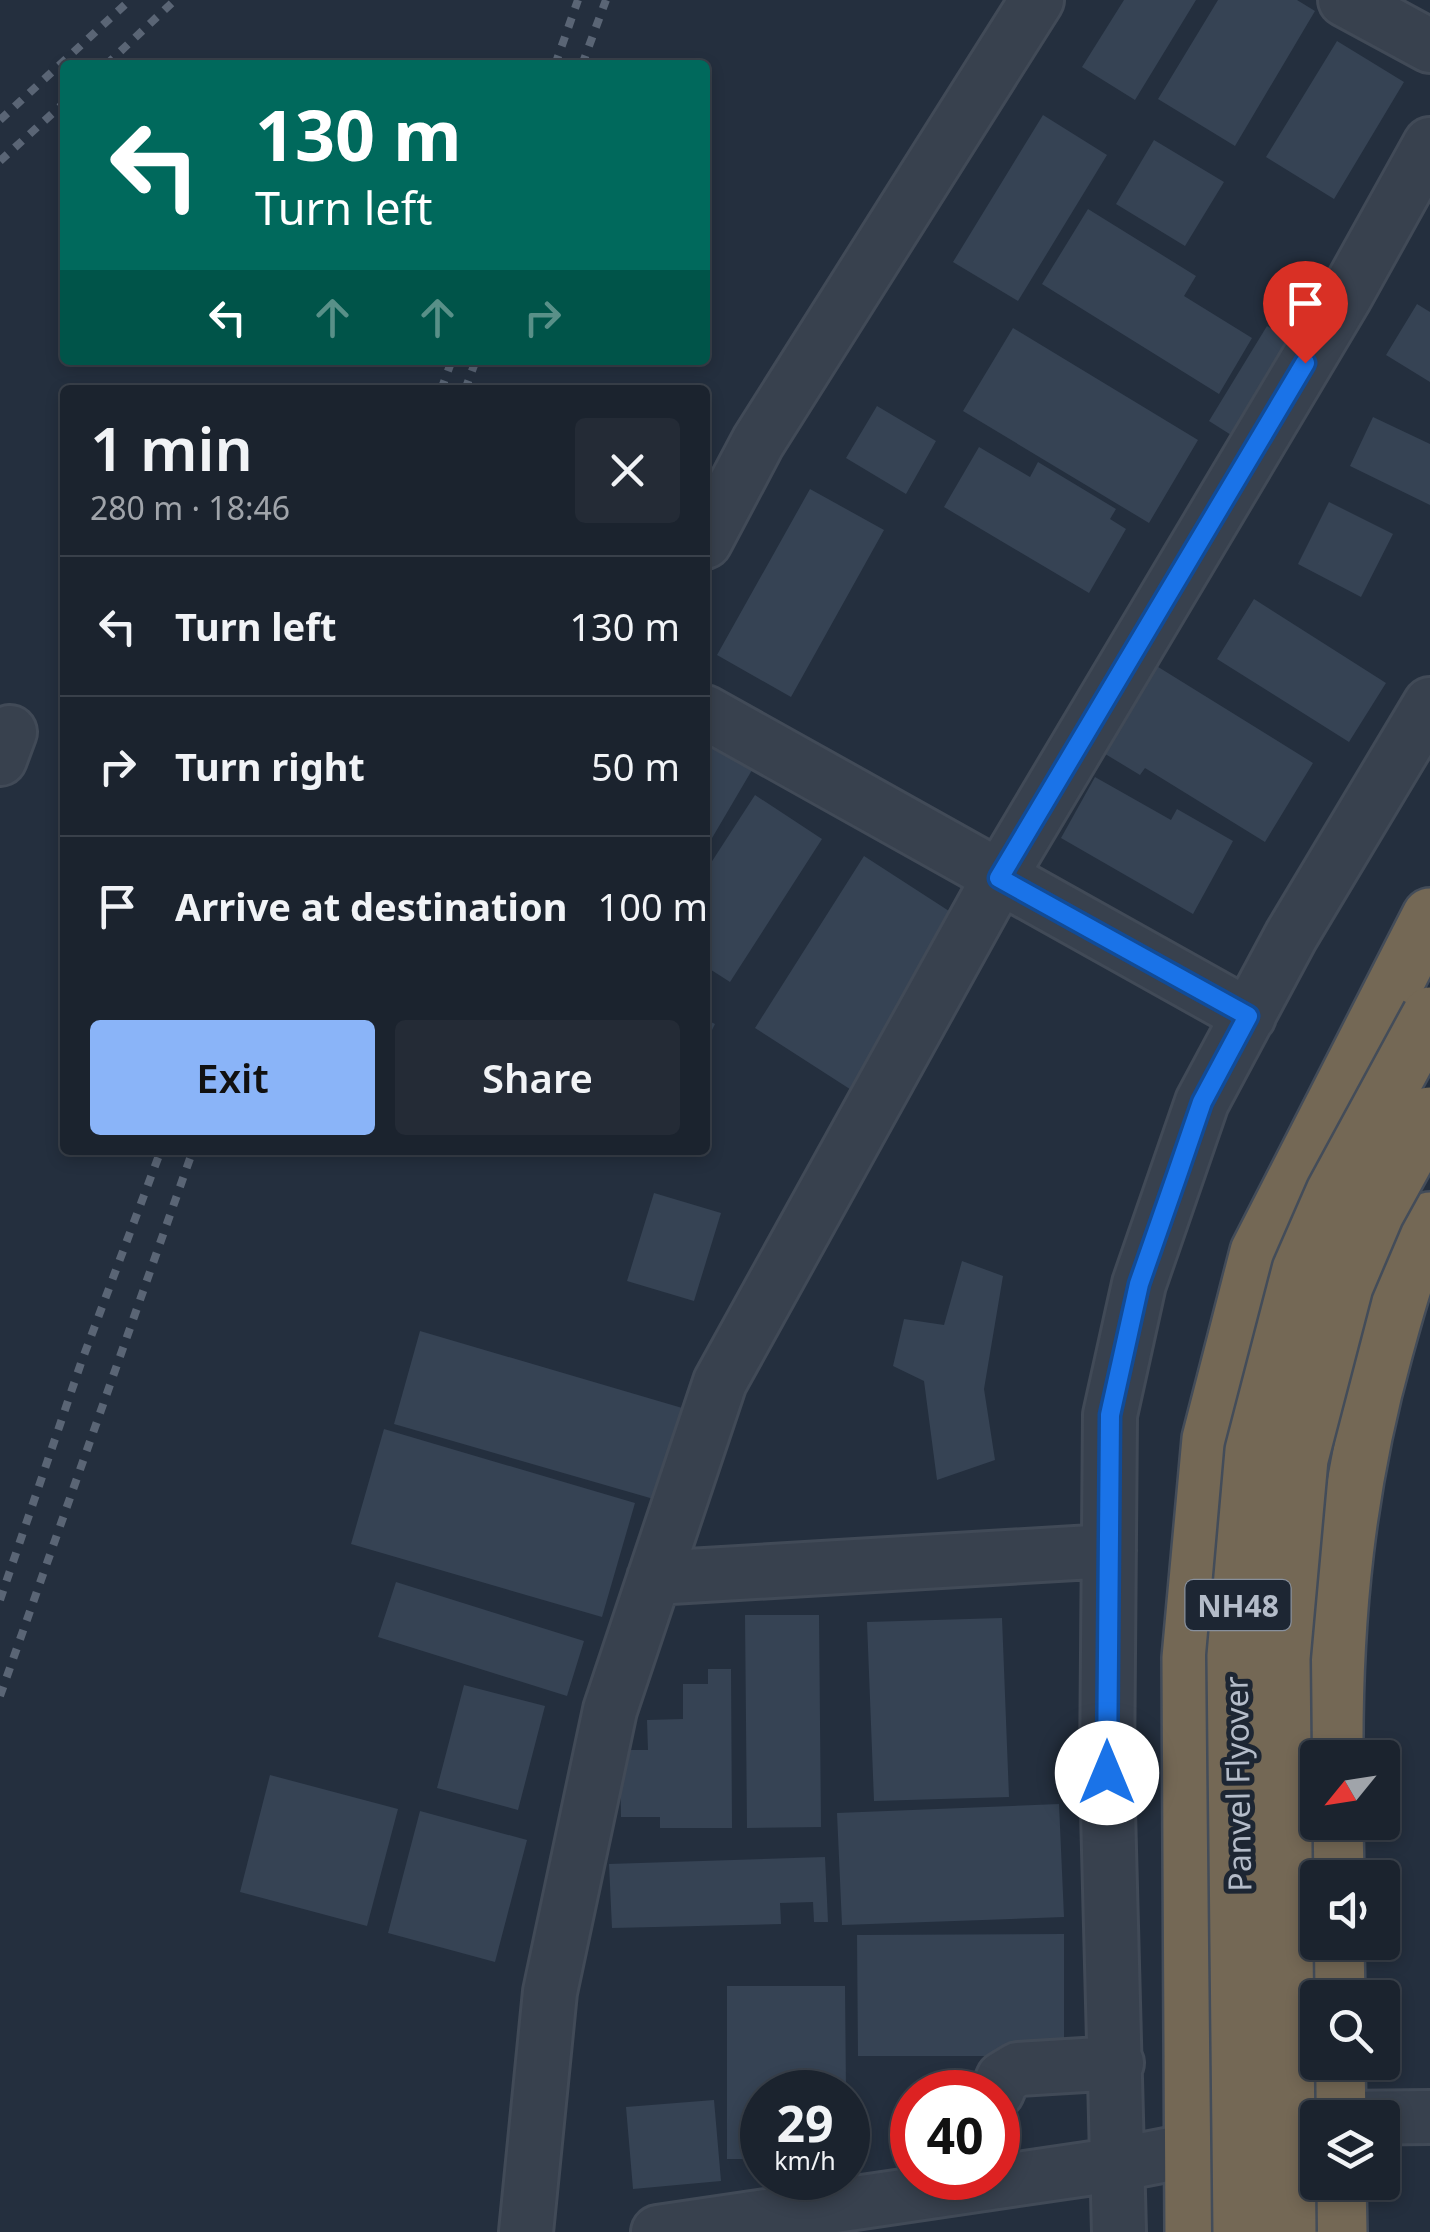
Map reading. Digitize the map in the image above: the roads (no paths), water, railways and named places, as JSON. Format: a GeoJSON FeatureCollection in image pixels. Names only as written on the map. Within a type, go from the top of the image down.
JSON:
{"type":"FeatureCollection","features":[{"type":"Feature","properties":{"kind":"highway"},"geometry":{"type":"LineString","coordinates":[[1193,2232],[1190,1658],[1210,1439],[1258,1252],[1430,916]]}},
{"type":"Feature","properties":{"kind":"highway","name":"Panvel Flyover"},"geometry":{"type":"LineString","coordinates":[[1241,2232],[1235,1656],[1253,1451],[1300,1270],[1334,1192],[1430,1015]]}},
{"type":"Feature","properties":{"kind":"highway","name":"Panvel Flyover"},"geometry":{"type":"LineString","coordinates":[[1288,2232],[1282,1658],[1300,1459],[1344,1286],[1376,1213],[1430,1114]]}},
{"type":"Feature","properties":{"kind":"highway"},"geometry":{"type":"LineString","coordinates":[[1335,1740],[1340,1571],[1354,1469],[1397,1305],[1430,1220]]}},
{"type":"Feature","properties":{"kind":"highway"},"geometry":{"type":"LineString","coordinates":[[1338,2200],[1338,2232]]}},
{"type":"Feature","properties":{"kind":"street"},"geometry":{"type":"LineString","coordinates":[[710,533],[758,442],[1037,0]]}},
{"type":"Feature","properties":{"kind":"street"},"geometry":{"type":"LineString","coordinates":[[1345,0],[1430,46]]}},
{"type":"Feature","properties":{"kind":"street"},"geometry":{"type":"LineString","coordinates":[[526,2232],[550,1992],[610,1710],[720,1382],[999,878],[1105,694],[1345,297],[1430,144]]}},
{"type":"Feature","properties":{"kind":"street"},"geometry":{"type":"LineString","coordinates":[[1118,2232],[1120,2164],[1107,1773],[1110,1415],[1139,1284],[1202,1102],[1430,704]]}},
{"type":"Feature","properties":{"kind":"street"},"geometry":{"type":"LineString","coordinates":[[710,715],[1248,1016]]}},
{"type":"Feature","properties":{"kind":"street"},"geometry":{"type":"LineString","coordinates":[[654,1578],[1109,1551]]}},
{"type":"Feature","properties":{"kind":"street"},"geometry":{"type":"LineString","coordinates":[[1016,2070],[1117,2063]]}},
{"type":"Feature","properties":{"kind":"street"},"geometry":{"type":"LineString","coordinates":[[1400,2117],[1430,2117]]}},
{"type":"Feature","properties":{"kind":"street"},"geometry":{"type":"LineString","coordinates":[[1020,2173],[1120,2164],[1300,2126]]}},
{"type":"Feature","properties":{"kind":"street"},"geometry":{"type":"LineString","coordinates":[[658,2232],[890,2193]]}},
{"type":"Feature","properties":{"kind":"railway"},"geometry":{"type":"LineString","coordinates":[[65,60],[130,0]]}},
{"type":"Feature","properties":{"kind":"railway"},"geometry":{"type":"LineString","coordinates":[[111,60],[175,0]]}},
{"type":"Feature","properties":{"kind":"railway"},"geometry":{"type":"LineString","coordinates":[[557,60],[578,0]]}},
{"type":"Feature","properties":{"kind":"railway"},"geometry":{"type":"LineString","coordinates":[[584,60],[606,0]]}},
{"type":"Feature","properties":{"kind":"railway"},"geometry":{"type":"LineString","coordinates":[[0,120],[60,65]]}},
{"type":"Feature","properties":{"kind":"railway"},"geometry":{"type":"LineString","coordinates":[[0,161],[60,107]]}},
{"type":"Feature","properties":{"kind":"railway"},"geometry":{"type":"LineString","coordinates":[[443,385],[450,365]]}},
{"type":"Feature","properties":{"kind":"railway"},"geometry":{"type":"LineString","coordinates":[[467,385],[474,365]]}},
{"type":"Feature","properties":{"kind":"railway"},"geometry":{"type":"LineString","coordinates":[[0,1600],[81,1363],[159,1155]]}},
{"type":"Feature","properties":{"kind":"railway"},"geometry":{"type":"LineString","coordinates":[[0,1696],[191,1155]]}}]}
